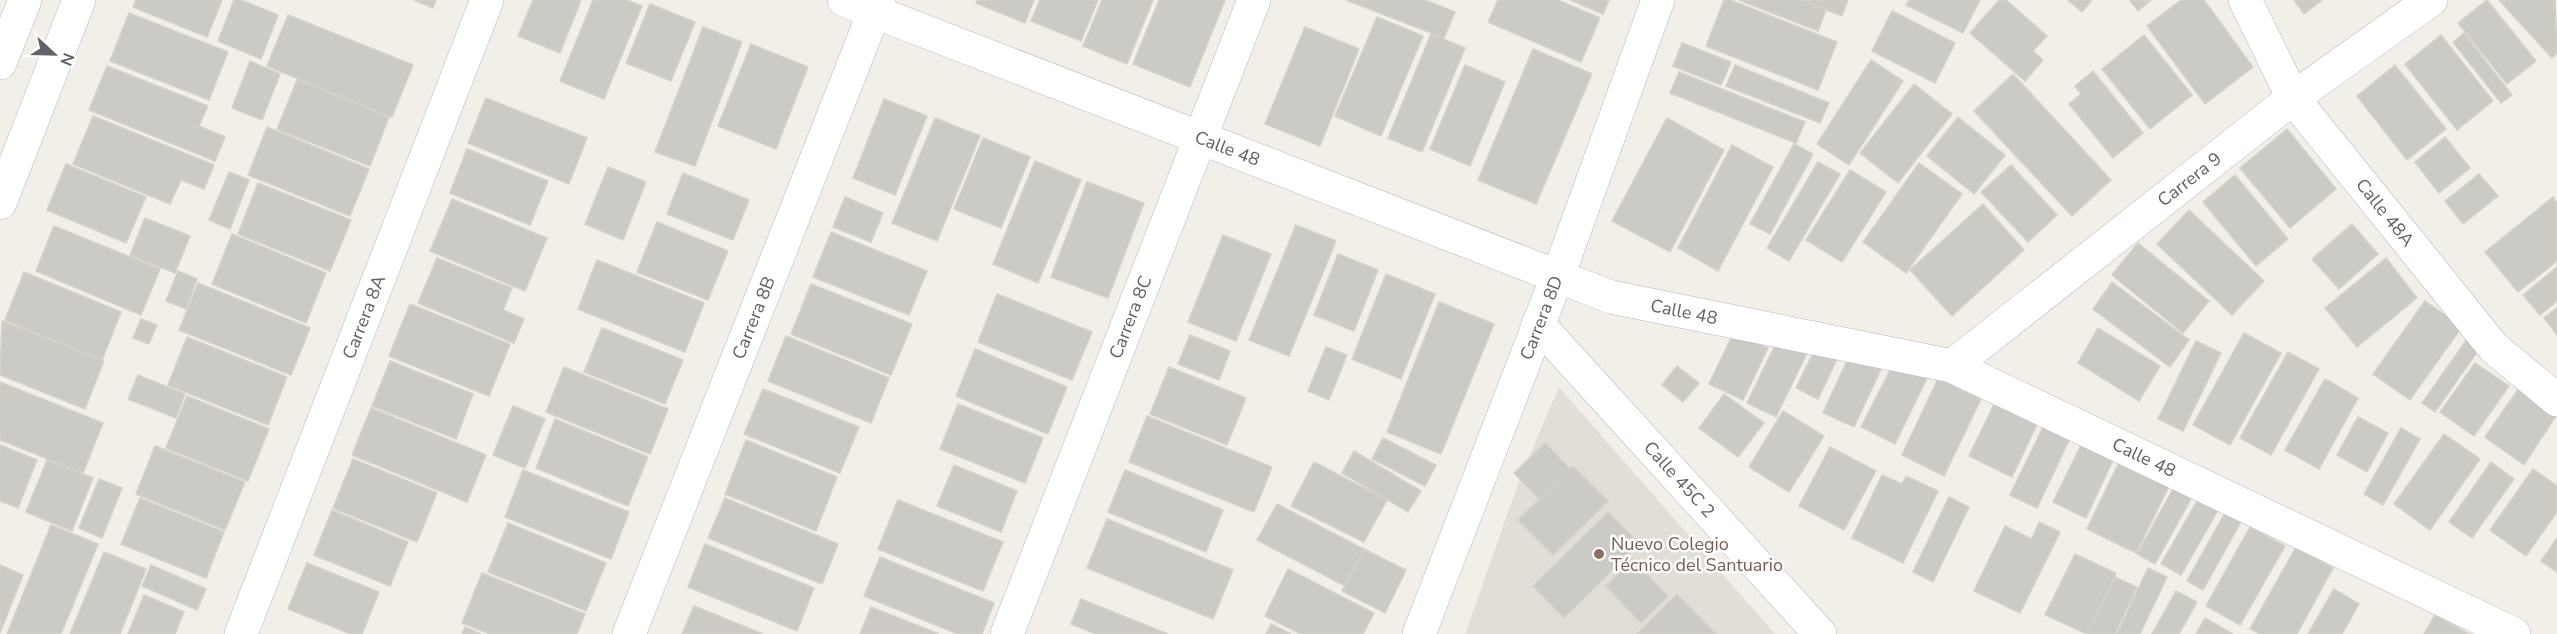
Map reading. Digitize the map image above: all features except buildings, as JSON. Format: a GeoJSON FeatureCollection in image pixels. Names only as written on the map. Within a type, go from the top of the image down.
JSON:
{"type":"FeatureCollection","features":[{"type":"Feature","properties":{"kind":"street"},"geometry":{"type":"LineString","coordinates":[[0,63],[25,0]]}},
{"type":"Feature","properties":{"kind":"street"},"geometry":{"type":"LineString","coordinates":[[0,203],[79,0]]}},
{"type":"Feature","properties":{"kind":"street","name":"Carrera 8A"},"geometry":{"type":"LineString","coordinates":[[241,634],[487,0]]}},
{"type":"Feature","properties":{"kind":"street","name":"Calle 48"},"geometry":{"type":"LineString","coordinates":[[844,0],[876,6],[1199,136],[1611,297],[1952,366],[2514,634]]}},
{"type":"Feature","properties":{"kind":"street","name":"Carrera 8C"},"geometry":{"type":"LineString","coordinates":[[1007,634],[1199,136],[1254,0]]}},
{"type":"Feature","properties":{"kind":"street","name":"Carrera 8D"},"geometry":{"type":"LineString","coordinates":[[1419,634],[1557,275],[1658,0]]}},
{"type":"Feature","properties":{"kind":"street","name":"Calle 48A"},"geometry":{"type":"LineString","coordinates":[[2245,0],[2293,98],[2494,348],[2557,400]]}},
{"type":"Feature","properties":{"kind":"street","name":"Carrera 9"},"geometry":{"type":"LineString","coordinates":[[1952,366],[2293,98],[2431,0]]}},
{"type":"Feature","properties":{"kind":"street","name":"Carrera 8B"},"geometry":{"type":"LineString","coordinates":[[629,634],[876,6]]}},
{"type":"Feature","properties":{"kind":"street","name":"Calle 45C 2"},"geometry":{"type":"LineString","coordinates":[[1538,324],[1821,634]]}},
{"type":"Feature","properties":{"kind":"shaded area","name":"Nuevo Colegio Técnico del Santuario"},"geometry":{"type":"Polygon","coordinates":[[[1559,387],[1775,634],[1465,634],[1522,473],[1559,387]]]}},
{"type":"Feature","properties":{"kind":"place","name":"Nuevo Colegio Técnico del Santuario"},"geometry":{"type":"Point","coordinates":[1599,554]}}]}
